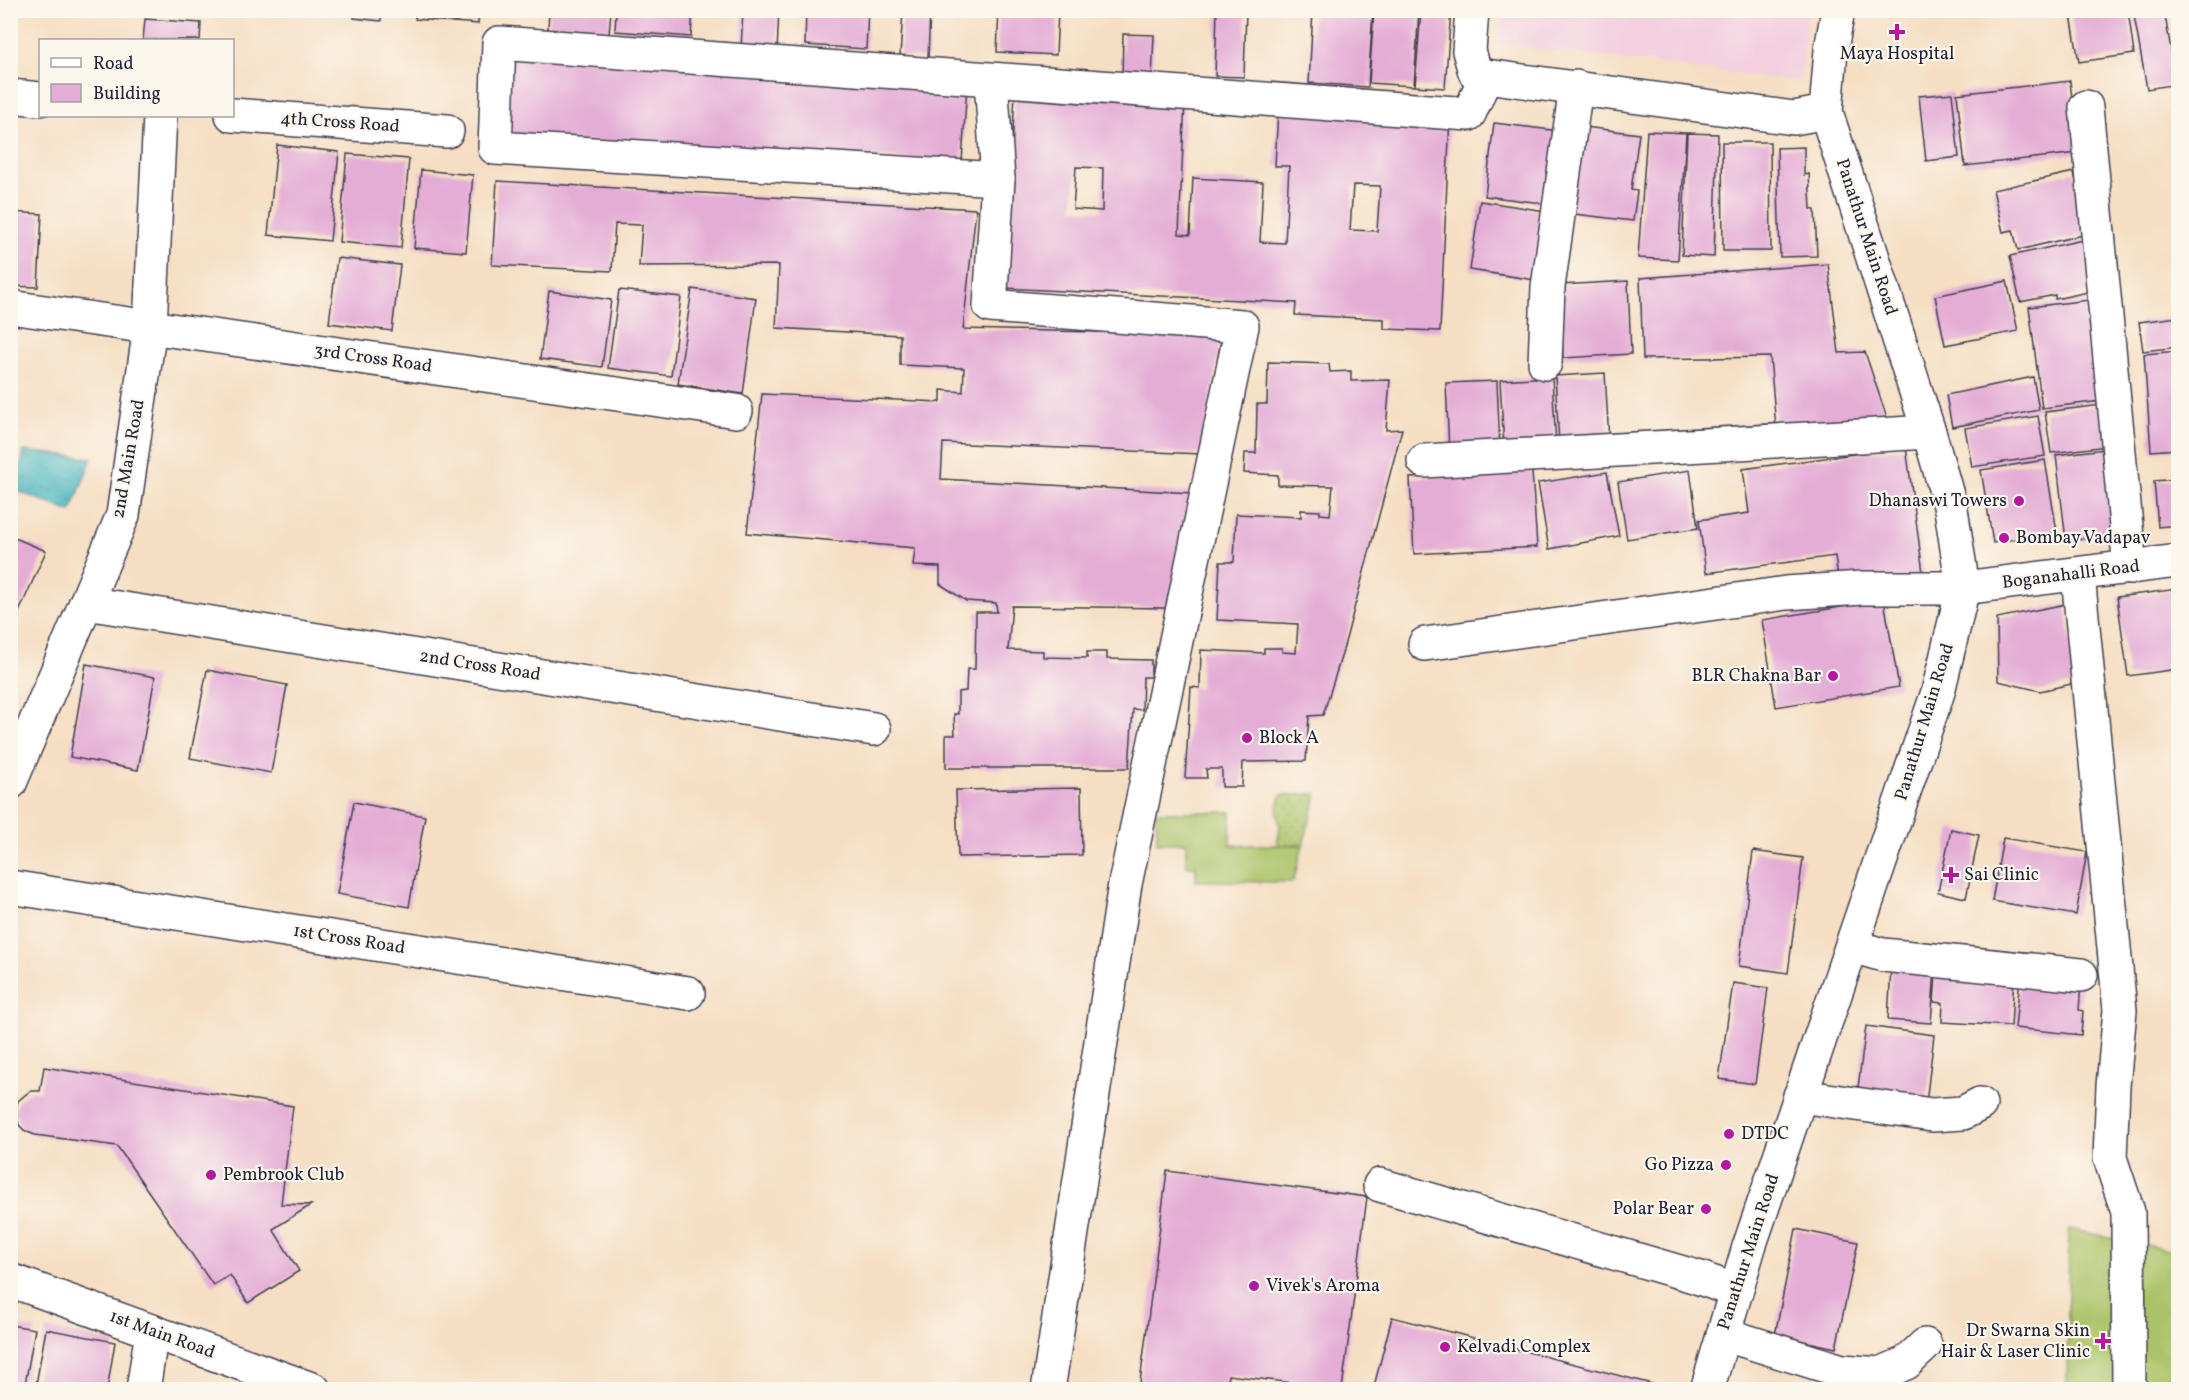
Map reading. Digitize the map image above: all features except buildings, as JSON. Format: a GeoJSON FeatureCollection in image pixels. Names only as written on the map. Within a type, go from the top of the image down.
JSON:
{"type":"FeatureCollection","features":[{"type":"Feature","properties":{"kind":"street"},"geometry":{"type":"LineString","coordinates":[[1472,10],[1469,51],[1475,72],[1486,76],[1794,118],[1826,112]]}},
{"type":"Feature","properties":{"kind":"street","name":"Panathur Main Road"},"geometry":{"type":"LineString","coordinates":[[1707,1389],[1736,1291],[1800,1096],[1938,692],[1963,588],[1951,509],[1929,432],[1826,112],[1831,50],[1838,10]]}},
{"type":"Feature","properties":{"kind":"street"},"geometry":{"type":"LineString","coordinates":[[998,179],[495,148],[500,43],[1469,114],[1486,76]]}},
{"type":"Feature","properties":{"kind":"street"},"geometry":{"type":"LineString","coordinates":[[991,80],[998,179],[990,306],[1242,326],[1125,884],[1048,1389]]}},
{"type":"Feature","properties":{"kind":"street"},"geometry":{"type":"LineString","coordinates":[[1545,363],[1548,287],[1576,87]]}},
{"type":"Feature","properties":{"kind":"street"},"geometry":{"type":"LineString","coordinates":[[10,96],[39,99]]}},
{"type":"Feature","properties":{"kind":"street"},"geometry":{"type":"LineString","coordinates":[[2086,107],[2130,568]]}},
{"type":"Feature","properties":{"kind":"street","name":"4th Cross Road"},"geometry":{"type":"LineString","coordinates":[[234,115],[447,131]]}},
{"type":"Feature","properties":{"kind":"street","name":"2nd Main Road"},"geometry":{"type":"LineString","coordinates":[[10,783],[123,515],[150,327],[160,117]]}},
{"type":"Feature","properties":{"kind":"street","name":"3rd Cross Road"},"geometry":{"type":"LineString","coordinates":[[10,307],[736,411]]}},
{"type":"Feature","properties":{"kind":"street"},"geometry":{"type":"LineString","coordinates":[[1424,461],[1929,432]]}},
{"type":"Feature","properties":{"kind":"street","name":"Boganahalli Road"},"geometry":{"type":"LineString","coordinates":[[1425,644],[1786,593],[1862,588],[1963,588],[2178,561]]}},
{"type":"Feature","properties":{"kind":"street"},"geometry":{"type":"LineString","coordinates":[[2078,574],[2120,1010],[2113,1086],[2110,1158],[2128,1212],[2129,1389]]}},
{"type":"Feature","properties":{"kind":"street","name":"2nd Cross Road"},"geometry":{"type":"LineString","coordinates":[[86,603],[874,729]]}},
{"type":"Feature","properties":{"kind":"street","name":"1st Cross Road"},"geometry":{"type":"LineString","coordinates":[[10,887],[688,993]]}},
{"type":"Feature","properties":{"kind":"street"},"geometry":{"type":"LineString","coordinates":[[1852,946],[1883,955],[2081,975]]}},
{"type":"Feature","properties":{"kind":"street"},"geometry":{"type":"LineString","coordinates":[[1800,1096],[1932,1116],[1963,1113],[1980,1104]]}},
{"type":"Feature","properties":{"kind":"street"},"geometry":{"type":"LineString","coordinates":[[1380,1185],[1697,1277],[1736,1291]]}},
{"type":"Feature","properties":{"kind":"street","name":"1st Main Road"},"geometry":{"type":"LineString","coordinates":[[10,1280],[314,1389]]}},
{"type":"Feature","properties":{"kind":"street"},"geometry":{"type":"LineString","coordinates":[[142,1389],[152,1331]]}},
{"type":"Feature","properties":{"kind":"street"},"geometry":{"type":"LineString","coordinates":[[1724,1334],[1842,1371],[1880,1374],[1906,1363],[1925,1345]]}},
{"type":"Feature","properties":{"kind":"shaded area"},"geometry":{"type":"Polygon","coordinates":[[[1503,10],[1808,11],[1800,82],[1499,44],[1503,10]]]}},
{"type":"Feature","properties":{"kind":"green space"},"geometry":{"type":"Polygon","coordinates":[[[1317,794],[1303,845],[1277,846],[1280,826],[1277,812],[1281,795],[1317,794]]]}},
{"type":"Feature","properties":{"kind":"green space"},"geometry":{"type":"Polygon","coordinates":[[[1156,812],[1231,812],[1230,845],[1303,845],[1293,882],[1196,881],[1196,866],[1186,866],[1186,843],[1157,843],[1156,812]]]}},
{"type":"Feature","properties":{"kind":"green space"},"geometry":{"type":"Polygon","coordinates":[[[2069,1229],[2178,1252],[2178,1389],[2067,1390],[2069,1229]]]}},
{"type":"Feature","properties":{"kind":"water"},"geometry":{"type":"Polygon","coordinates":[[[24,451],[92,458],[71,512],[15,490],[24,451]]]}},
{"type":"Feature","properties":{"kind":"place","name":"Maya Hospital"},"geometry":{"type":"Point","coordinates":[1897,32]}},
{"type":"Feature","properties":{"kind":"place","name":"Dhanaswi Towers"},"geometry":{"type":"Point","coordinates":[2019,501]}},
{"type":"Feature","properties":{"kind":"place","name":"Bombay Vadapav"},"geometry":{"type":"Point","coordinates":[2004,538]}},
{"type":"Feature","properties":{"kind":"place","name":"BLR Chakna Bar"},"geometry":{"type":"Point","coordinates":[1833,676]}},
{"type":"Feature","properties":{"kind":"place","name":"Block A"},"geometry":{"type":"Point","coordinates":[1247,738]}},
{"type":"Feature","properties":{"kind":"place","name":"Sai Clinic"},"geometry":{"type":"Point","coordinates":[1951,875]}},
{"type":"Feature","properties":{"kind":"place","name":"DTDC"},"geometry":{"type":"Point","coordinates":[1729,1134]}},
{"type":"Feature","properties":{"kind":"place","name":"Go Pizza"},"geometry":{"type":"Point","coordinates":[1726,1165]}},
{"type":"Feature","properties":{"kind":"place","name":"Pembrook Club"},"geometry":{"type":"Point","coordinates":[211,1175]}},
{"type":"Feature","properties":{"kind":"place","name":"Polar Bear"},"geometry":{"type":"Point","coordinates":[1706,1209]}},
{"type":"Feature","properties":{"kind":"place","name":"Vivek's Aroma"},"geometry":{"type":"Point","coordinates":[1254,1286]}},
{"type":"Feature","properties":{"kind":"place","name":"Dr Swarna Skin Hair & Laser Clinic"},"geometry":{"type":"Point","coordinates":[2103,1341]}},
{"type":"Feature","properties":{"kind":"place","name":"Kelvadi Complex"},"geometry":{"type":"Point","coordinates":[1445,1347]}}]}
